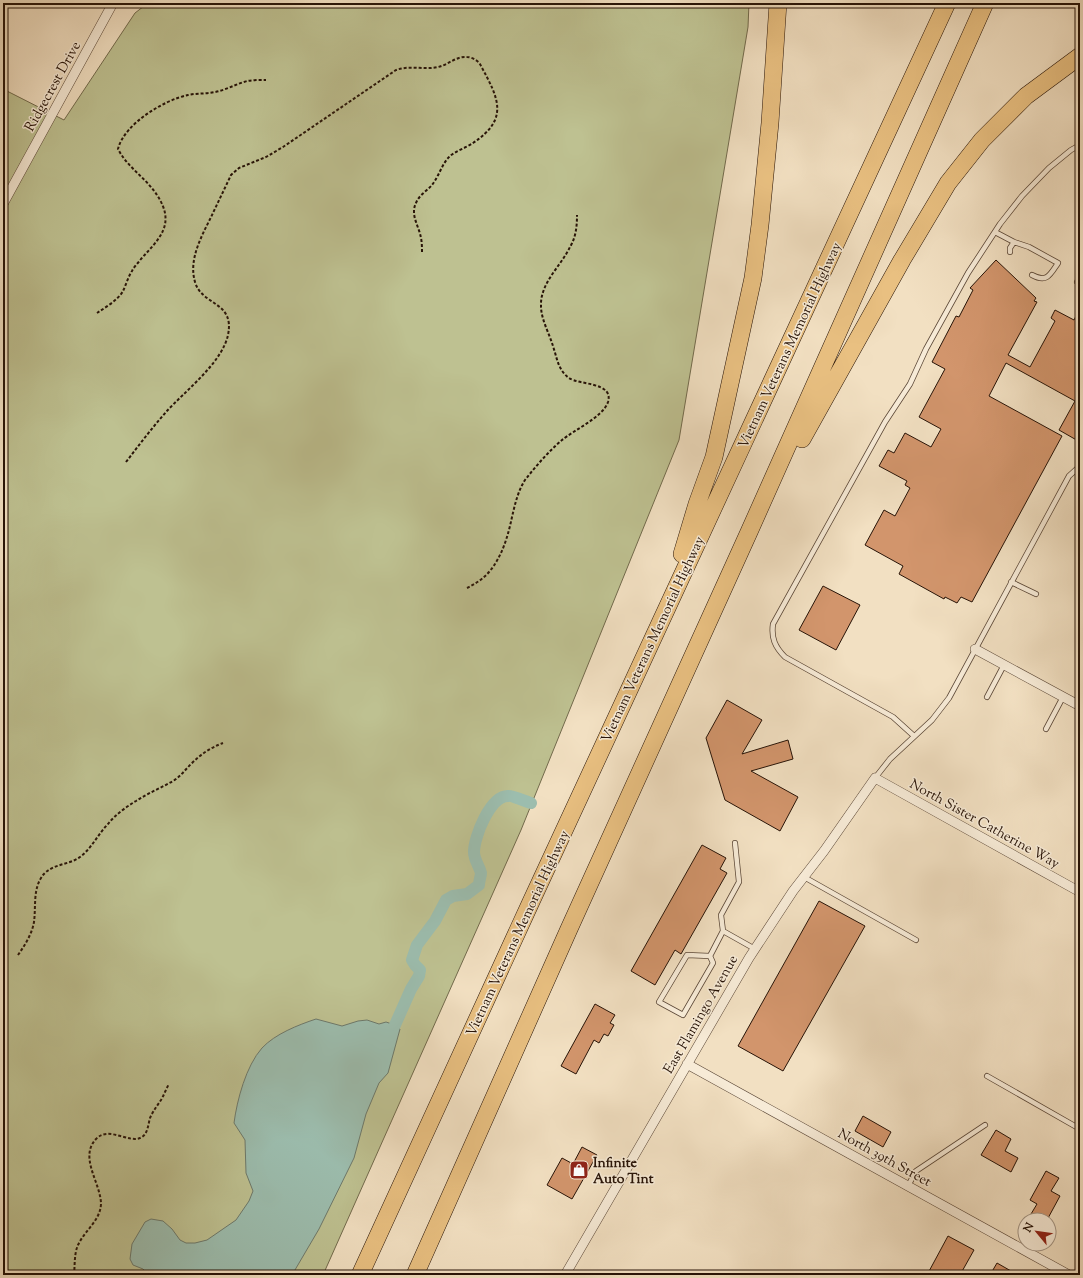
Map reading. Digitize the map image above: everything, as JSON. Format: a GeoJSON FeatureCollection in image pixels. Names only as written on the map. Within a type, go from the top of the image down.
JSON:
{"type":"FeatureCollection","features":[{"type":"Feature","properties":{"kind":"highway"},"geometry":{"type":"LineString","coordinates":[[662,617],[697,504],[714,458],[753,278],[770,123],[778,3]]}},
{"type":"Feature","properties":{"kind":"highway","name":"Vietnam Veterans Memorial Highway"},"geometry":{"type":"LineString","coordinates":[[360,1275],[662,617],[947,3]]}},
{"type":"Feature","properties":{"kind":"highway"},"geometry":{"type":"LineString","coordinates":[[415,1275],[569,929],[750,532],[985,3]]}},
{"type":"Feature","properties":{"kind":"highway"},"geometry":{"type":"LineString","coordinates":[[750,532],[898,267],[948,183],[982,140],[1026,96],[1080,56]]}},
{"type":"Feature","properties":{"kind":"street","name":"Ridgecrest Drive"},"geometry":{"type":"LineString","coordinates":[[3,204],[113,3]]}},
{"type":"Feature","properties":{"kind":"street"},"geometry":{"type":"LineString","coordinates":[[975,649],[1080,706]]}},
{"type":"Feature","properties":{"kind":"street","name":"East Flamingo Avenue"},"geometry":{"type":"LineString","coordinates":[[565,1275],[755,949],[793,891],[875,778]]}},
{"type":"Feature","properties":{"kind":"street","name":"North Sister Catherine Way"},"geometry":{"type":"LineString","coordinates":[[875,778],[1080,892]]}},
{"type":"Feature","properties":{"kind":"street","name":"North 39th Street"},"geometry":{"type":"LineString","coordinates":[[687,1064],[1068,1275]]}},
{"type":"Feature","properties":{"kind":"lane"},"geometry":{"type":"LineString","coordinates":[[914,736],[893,716],[785,656],[778,650],[774,642],[772,631],[776,618],[877,435],[910,384],[926,349],[968,273],[995,232],[1022,196],[1049,168],[1071,150],[1080,145]]}},
{"type":"Feature","properties":{"kind":"lane"},"geometry":{"type":"LineString","coordinates":[[995,232],[1014,242],[1029,247],[1058,263],[1050,276],[1038,278],[1032,275]]}},
{"type":"Feature","properties":{"kind":"lane"},"geometry":{"type":"LineString","coordinates":[[1010,252],[1010,248],[1014,242]]}},
{"type":"Feature","properties":{"kind":"lane"},"geometry":{"type":"LineString","coordinates":[[1077,282],[1080,276]]}},
{"type":"Feature","properties":{"kind":"lane"},"geometry":{"type":"LineString","coordinates":[[875,778],[890,759],[932,720],[949,698],[1069,476],[1080,466]]}},
{"type":"Feature","properties":{"kind":"lane"},"geometry":{"type":"LineString","coordinates":[[1011,582],[1036,594]]}},
{"type":"Feature","properties":{"kind":"lane"},"geometry":{"type":"LineString","coordinates":[[987,697],[1004,665]]}},
{"type":"Feature","properties":{"kind":"lane"},"geometry":{"type":"LineString","coordinates":[[1046,729],[1063,697]]}},
{"type":"Feature","properties":{"kind":"lane"},"geometry":{"type":"LineString","coordinates":[[710,956],[723,931],[721,914],[739,882],[735,843]]}},
{"type":"Feature","properties":{"kind":"lane"},"geometry":{"type":"LineString","coordinates":[[804,877],[916,940]]}},
{"type":"Feature","properties":{"kind":"lane"},"geometry":{"type":"LineString","coordinates":[[723,931],[755,949]]}},
{"type":"Feature","properties":{"kind":"lane"},"geometry":{"type":"LineString","coordinates":[[687,955],[710,956],[713,963],[683,1015],[659,1002],[687,955]]}},
{"type":"Feature","properties":{"kind":"lane"},"geometry":{"type":"LineString","coordinates":[[987,1076],[1080,1129]]}},
{"type":"Feature","properties":{"kind":"lane"},"geometry":{"type":"LineString","coordinates":[[908,1186],[916,1171],[985,1125]]}},
{"type":"Feature","properties":{"kind":"path"},"geometry":{"type":"LineString","coordinates":[[126,462],[166,412],[208,369],[225,344],[229,323],[226,313],[198,289],[194,281],[193,266],[200,238],[231,175],[239,168],[266,157],[284,147],[396,70],[403,67],[438,67],[458,58],[473,58],[480,63],[483,69],[496,98],[498,109],[492,127],[472,144],[450,156],[431,186],[416,202],[414,210],[415,221],[421,240],[422,253]]}},
{"type":"Feature","properties":{"kind":"path"},"geometry":{"type":"LineString","coordinates":[[97,313],[122,293],[132,271],[164,232],[166,219],[164,208],[158,195],[123,158],[118,149],[120,141],[138,121],[155,108],[175,98],[189,94],[215,92],[248,81],[266,80]]}},
{"type":"Feature","properties":{"kind":"path"},"geometry":{"type":"LineString","coordinates":[[467,588],[480,581],[489,573],[496,563],[508,537],[518,493],[524,482],[550,451],[563,439],[604,409],[608,401],[606,391],[602,388],[595,385],[577,382],[562,370],[558,363],[543,319],[541,297],[546,285],[570,247],[577,226],[577,215]]}},
{"type":"Feature","properties":{"kind":"path"},"geometry":{"type":"LineString","coordinates":[[18,955],[27,942],[34,924],[35,895],[42,876],[58,865],[70,862],[80,857],[107,824],[135,801],[174,781],[203,753],[223,743]]}},
{"type":"Feature","properties":{"kind":"path"},"geometry":{"type":"LineString","coordinates":[[74,1275],[78,1246],[96,1220],[100,1211],[100,1196],[89,1152],[92,1144],[96,1138],[102,1134],[112,1134],[136,1139],[142,1138],[146,1133],[152,1114],[169,1084]]}},
{"type":"Feature","properties":{"kind":"green space"},"geometry":{"type":"Polygon","coordinates":[[[148,3],[749,3],[748,27],[679,440],[521,830],[323,1275],[3,1275],[3,89],[64,120],[135,13],[148,3]]]}},
{"type":"Feature","properties":{"kind":"shaded area"},"geometry":{"type":"Polygon","coordinates":[[[316,1019],[342,1026],[367,1020],[379,1024],[386,1022],[395,1025],[400,1029],[388,1073],[379,1083],[366,1114],[354,1158],[319,1229],[292,1275],[149,1275],[143,1269],[133,1265],[130,1259],[132,1244],[145,1222],[151,1219],[163,1221],[172,1229],[180,1240],[186,1243],[195,1243],[207,1240],[236,1220],[249,1201],[253,1191],[246,1173],[245,1140],[234,1123],[237,1104],[243,1084],[256,1055],[267,1043],[287,1030],[316,1019]]]}},
{"type":"Feature","properties":{"kind":"building"},"geometry":{"type":"Polygon","coordinates":[[[996,260],[1036,298],[1034,301],[1037,302],[1008,355],[1030,367],[1055,321],[1051,318],[1055,310],[1074,320],[1080,308],[1080,442],[1059,430],[1075,401],[1006,363],[989,396],[1062,436],[972,602],[961,597],[957,603],[945,597],[944,599],[899,574],[903,566],[865,545],[884,510],[895,516],[910,488],[905,485],[907,481],[879,466],[888,450],[894,453],[905,433],[931,447],[941,429],[919,417],[945,369],[932,362],[956,316],[959,317],[973,290],[970,288],[996,260]]]}},
{"type":"Feature","properties":{"kind":"building"},"geometry":{"type":"Polygon","coordinates":[[[823,586],[860,605],[836,650],[799,630],[823,586]]]}},
{"type":"Feature","properties":{"kind":"building"},"geometry":{"type":"Polygon","coordinates":[[[727,700],[762,720],[742,754],[788,740],[793,759],[751,771],[798,797],[780,831],[725,800],[706,738],[727,700]]]}},
{"type":"Feature","properties":{"kind":"building"},"geometry":{"type":"Polygon","coordinates":[[[702,845],[726,858],[720,869],[727,873],[681,954],[675,950],[655,985],[631,971],[702,845]]]}},
{"type":"Feature","properties":{"kind":"building"},"geometry":{"type":"Polygon","coordinates":[[[819,901],[865,926],[783,1071],[738,1046],[819,901]]]}},
{"type":"Feature","properties":{"kind":"building"},"geometry":{"type":"Polygon","coordinates":[[[595,1004],[615,1015],[610,1023],[614,1025],[608,1036],[604,1034],[599,1043],[594,1040],[576,1074],[561,1066],[595,1004]]]}},
{"type":"Feature","properties":{"kind":"building"},"geometry":{"type":"Polygon","coordinates":[[[863,1116],[891,1132],[883,1147],[855,1131],[863,1116]]]}},
{"type":"Feature","properties":{"kind":"building"},"geometry":{"type":"Polygon","coordinates":[[[996,1130],[1011,1139],[1005,1151],[1018,1158],[1011,1172],[981,1155],[996,1130]]]}},
{"type":"Feature","properties":{"kind":"building"},"geometry":{"type":"Polygon","coordinates":[[[582,1147],[597,1155],[572,1199],[547,1185],[562,1158],[573,1164],[582,1147]]]}},
{"type":"Feature","properties":{"kind":"building"},"geometry":{"type":"Polygon","coordinates":[[[1046,1171],[1059,1178],[1051,1191],[1060,1196],[1051,1212],[1032,1212],[1037,1204],[1030,1200],[1046,1171]]]}},
{"type":"Feature","properties":{"kind":"building"},"geometry":{"type":"Polygon","coordinates":[[[948,1236],[974,1250],[960,1275],[927,1275],[948,1236]]]}},
{"type":"Feature","properties":{"kind":"building"},"geometry":{"type":"Polygon","coordinates":[[[997,1263],[1018,1275],[990,1275],[997,1263]]]}},
{"type":"Feature","properties":{"kind":"waterway"},"geometry":{"type":"LineString","coordinates":[[395,1025],[411,989],[419,976],[420,970],[412,960],[417,945],[435,921],[446,900],[453,896],[467,894],[479,885],[481,873],[474,852],[477,837],[484,818],[489,810],[501,798],[510,796],[531,803]]}},
{"type":"Feature","properties":{"kind":"place","name":"Infinite Auto Tint"},"geometry":{"type":"Point","coordinates":[579,1170]}}]}
